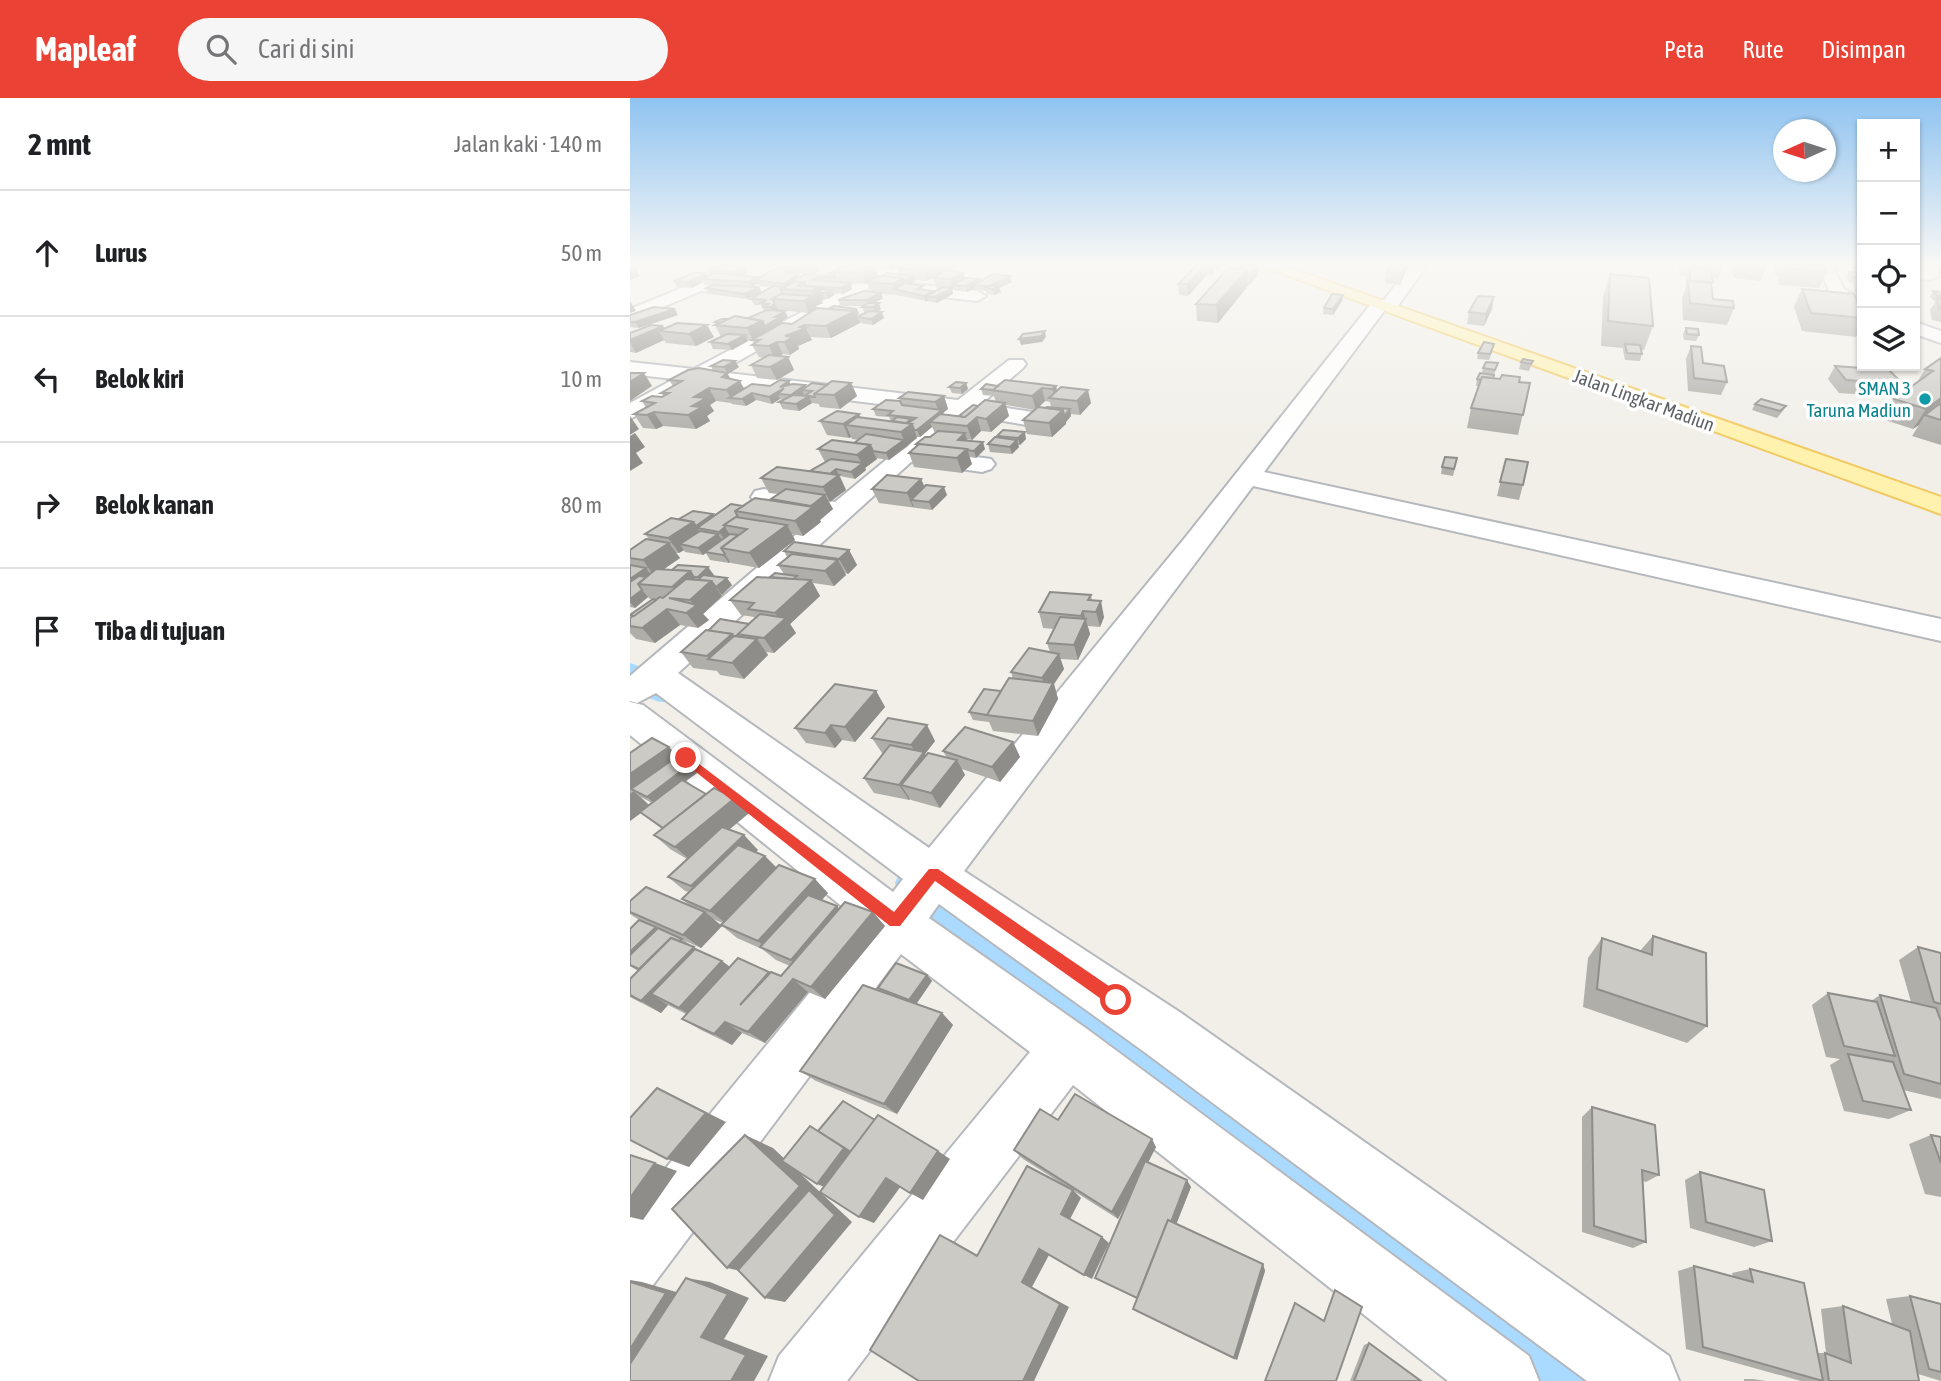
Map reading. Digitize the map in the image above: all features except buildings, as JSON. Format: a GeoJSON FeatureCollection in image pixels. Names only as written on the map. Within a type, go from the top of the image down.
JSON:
{"type":"FeatureCollection","features":[{"type":"Feature","properties":{"kind":"main road","name":"Jalan Lingkar Madiun"},"geometry":{"type":"LineString","coordinates":[[1444,325],[1936,499]]}},
{"type":"Feature","properties":{"kind":"street"},"geometry":{"type":"LineString","coordinates":[[630,412],[792,325]]}},
{"type":"Feature","properties":{"kind":"street"},"geometry":{"type":"LineString","coordinates":[[630,1262],[914,897],[1049,733],[1369,325]]}},
{"type":"Feature","properties":{"kind":"street"},"geometry":{"type":"LineString","coordinates":[[1920,330],[1941,337]]}},
{"type":"Feature","properties":{"kind":"street"},"geometry":{"type":"LineString","coordinates":[[1016,364],[903,456],[645,682],[877,837],[914,897],[1068,1048],[1504,1381]]}},
{"type":"Feature","properties":{"kind":"street"},"geometry":{"type":"LineString","coordinates":[[630,368],[926,402],[1038,420]]}},
{"type":"Feature","properties":{"kind":"street"},"geometry":{"type":"LineString","coordinates":[[903,456],[982,464]]}},
{"type":"Feature","properties":{"kind":"street"},"geometry":{"type":"LineString","coordinates":[[1249,477],[1941,631]]}},
{"type":"Feature","properties":{"kind":"street"},"geometry":{"type":"LineString","coordinates":[[764,497],[843,510]]}},
{"type":"Feature","properties":{"kind":"street"},"geometry":{"type":"LineString","coordinates":[[630,715],[914,897],[1162,1032],[1644,1381]]}},
{"type":"Feature","properties":{"kind":"street"},"geometry":{"type":"LineString","coordinates":[[804,1381],[1068,1048]]}},
{"type":"Feature","properties":{"kind":"waterway"},"geometry":{"type":"LineString","coordinates":[[630,671],[662,695]]}},
{"type":"Feature","properties":{"kind":"waterway"},"geometry":{"type":"LineString","coordinates":[[910,883],[1567,1381]]}},
{"type":"Feature","properties":{"kind":"place","name":"SMAN 3 Taruna Madiun"},"geometry":{"type":"Point","coordinates":[1925,399]}},
{"type":"Feature","properties":{"kind":"route"},"geometry":{"type":"LineString","coordinates":[[686,758],[895,921],[934,873],[1116,1000]]}}]}
